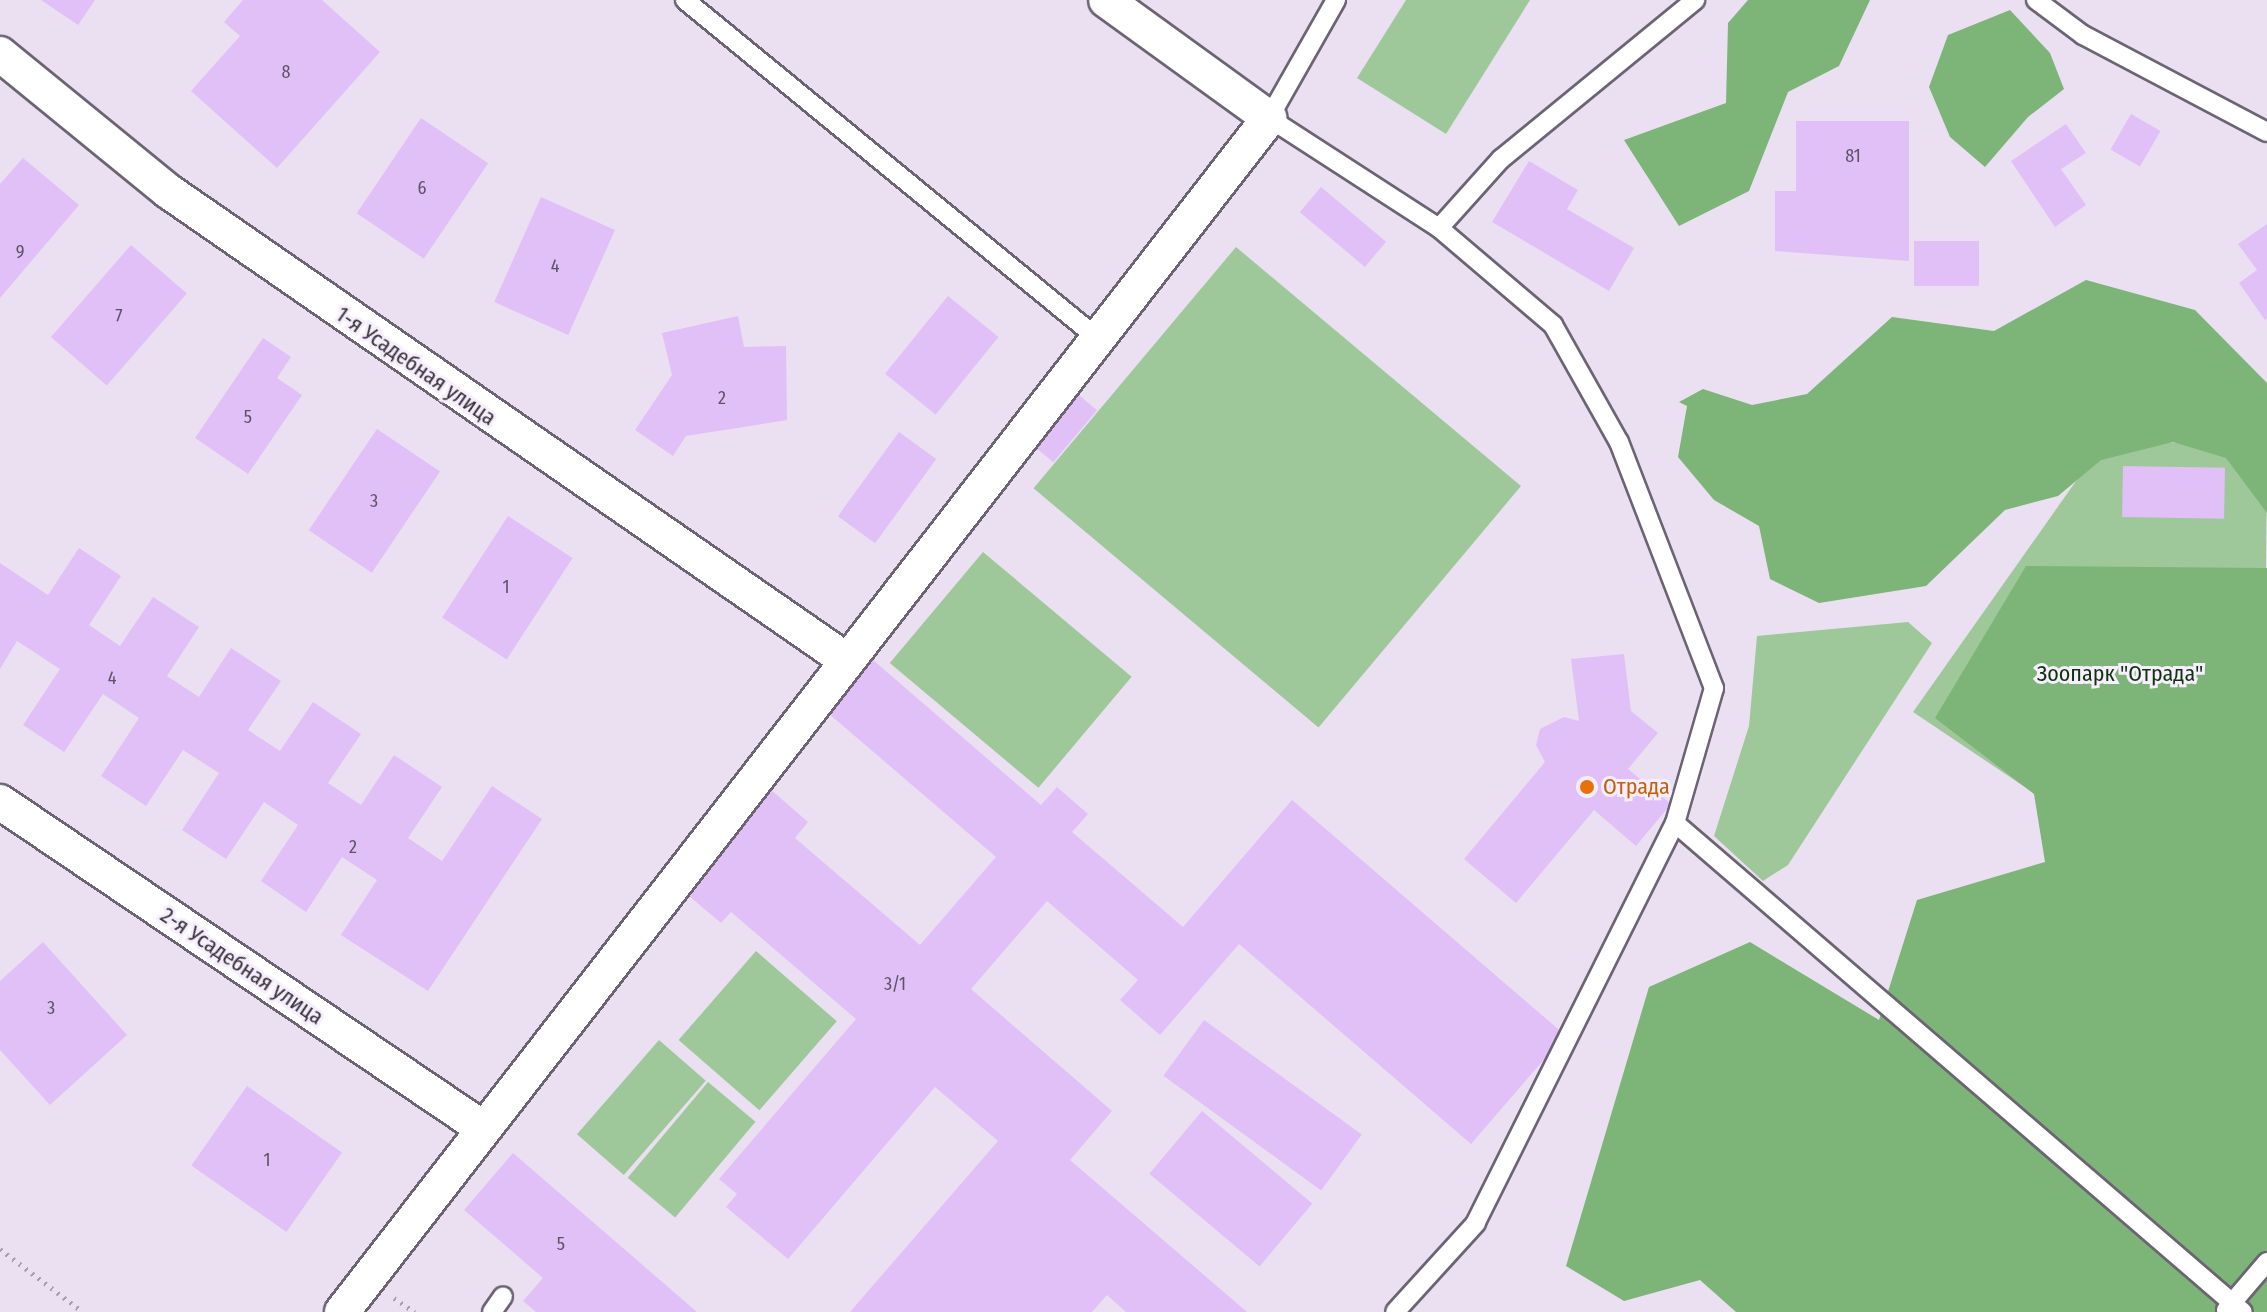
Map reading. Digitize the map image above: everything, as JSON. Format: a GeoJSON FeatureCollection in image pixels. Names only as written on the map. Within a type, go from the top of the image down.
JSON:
{"type":"FeatureCollection","features":[{"type":"Feature","properties":{"kind":"street"},"geometry":{"type":"LineString","coordinates":[[342,1312],[1095,336],[1269,118],[1106,0]]}},
{"type":"Feature","properties":{"kind":"street","name":"1-я Усадебная улица"},"geometry":{"type":"LineString","coordinates":[[0,54],[168,191],[846,660]]}},
{"type":"Feature","properties":{"kind":"street","name":"2-я Усадебная улица"},"geometry":{"type":"LineString","coordinates":[[0,802],[484,1129]]}},
{"type":"Feature","properties":{"kind":"lane"},"geometry":{"type":"LineString","coordinates":[[685,0],[1095,336]]}},
{"type":"Feature","properties":{"kind":"lane"},"geometry":{"type":"LineString","coordinates":[[1336,0],[1269,118],[1439,228],[1553,325],[1619,442],[1714,688],[1675,823],[1476,1223],[1396,1312]]}},
{"type":"Feature","properties":{"kind":"lane"},"geometry":{"type":"LineString","coordinates":[[1439,228],[1501,159],[1695,0]]}},
{"type":"Feature","properties":{"kind":"lane"},"geometry":{"type":"LineString","coordinates":[[2036,0],[2083,35],[2267,132]]}},
{"type":"Feature","properties":{"kind":"lane"},"geometry":{"type":"LineString","coordinates":[[1675,823],[2234,1309],[2267,1262]]}},
{"type":"Feature","properties":{"kind":"lane"},"geometry":{"type":"LineString","coordinates":[[492,1312],[503,1296]]}},
{"type":"Feature","properties":{"kind":"path"},"geometry":{"type":"LineString","coordinates":[[0,1249],[83,1312]]}},
{"type":"Feature","properties":{"kind":"green space"},"geometry":{"type":"Polygon","coordinates":[[[1406,0],[1530,0],[1446,134],[1357,78],[1406,0]]]}},
{"type":"Feature","properties":{"kind":"green space"},"geometry":{"type":"Polygon","coordinates":[[[1748,0],[1870,0],[1839,66],[1788,92],[1749,191],[1679,226],[1624,140],[1726,103],[1728,23],[1748,0]]]}},
{"type":"Feature","properties":{"kind":"green space"},"geometry":{"type":"Polygon","coordinates":[[[2010,10],[2050,53],[2064,89],[2028,117],[1985,167],[1950,137],[1929,87],[1948,35],[2010,10]]]}},
{"type":"Feature","properties":{"kind":"green space"},"geometry":{"type":"Polygon","coordinates":[[[1236,247],[1521,486],[1318,727],[1034,488],[1236,247]]]}},
{"type":"Feature","properties":{"kind":"green space"},"geometry":{"type":"Polygon","coordinates":[[[2086,280],[2195,310],[2267,383],[2267,513],[2226,458],[2173,442],[2101,460],[2058,496],[2005,510],[1926,586],[1819,603],[1770,579],[1759,526],[1714,500],[1678,457],[1687,406],[1679,402],[1703,389],[1752,405],[1807,394],[1892,317],[1994,331],[2086,280]]]}},
{"type":"Feature","properties":{"kind":"green space","name":"Зоопарк \"Отрада\""},"geometry":{"type":"Polygon","coordinates":[[[2105,440],[2244,445],[2267,465],[2262,946],[1913,712],[2105,440]]]}},
{"type":"Feature","properties":{"kind":"green space"},"geometry":{"type":"Polygon","coordinates":[[[983,552],[1132,677],[1038,788],[890,663],[983,552]]]}},
{"type":"Feature","properties":{"kind":"green space"},"geometry":{"type":"Polygon","coordinates":[[[2026,566],[2267,568],[2267,1312],[1736,1312],[1700,1280],[1624,1301],[1566,1266],[1649,987],[1750,942],[1879,1020],[1917,900],[2045,862],[2034,794],[1935,718],[2026,566]]]}},
{"type":"Feature","properties":{"kind":"green space"},"geometry":{"type":"Polygon","coordinates":[[[1908,622],[1932,643],[1788,865],[1763,881],[1714,836],[1749,726],[1757,636],[1908,622]]]}},
{"type":"Feature","properties":{"kind":"green space"},"geometry":{"type":"Polygon","coordinates":[[[756,951],[837,1021],[759,1110],[679,1040],[756,951]]]}},
{"type":"Feature","properties":{"kind":"green space"},"geometry":{"type":"Polygon","coordinates":[[[659,1040],[706,1081],[624,1175],[577,1134],[659,1040]]]}},
{"type":"Feature","properties":{"kind":"green space"},"geometry":{"type":"Polygon","coordinates":[[[708,1082],[755,1122],[675,1218],[628,1178],[708,1082]]]}},
{"type":"Feature","properties":{"kind":"building"},"geometry":{"type":"Polygon","coordinates":[[[41,0],[95,0],[78,25],[41,0]]]}},
{"type":"Feature","properties":{"kind":"building"},"geometry":{"type":"Polygon","coordinates":[[[243,0],[322,0],[380,52],[277,168],[191,91],[240,36],[224,22],[243,0]]]}},
{"type":"Feature","properties":{"kind":"building"},"geometry":{"type":"Polygon","coordinates":[[[2131,114],[2160,131],[2140,167],[2110,150],[2131,114]]]}},
{"type":"Feature","properties":{"kind":"building"},"geometry":{"type":"Polygon","coordinates":[[[421,118],[488,163],[424,259],[357,213],[421,118]]]}},
{"type":"Feature","properties":{"kind":"building"},"geometry":{"type":"Polygon","coordinates":[[[1796,121],[1909,121],[1909,261],[1775,251],[1775,191],[1796,191],[1796,121]]]}},
{"type":"Feature","properties":{"kind":"building"},"geometry":{"type":"Polygon","coordinates":[[[2066,124],[2086,153],[2061,169],[2086,205],[2055,227],[2011,161],[2066,124]]]}},
{"type":"Feature","properties":{"kind":"building"},"geometry":{"type":"Polygon","coordinates":[[[23,158],[79,205],[0,298],[0,184],[23,158]]]}},
{"type":"Feature","properties":{"kind":"building"},"geometry":{"type":"Polygon","coordinates":[[[1529,161],[1578,190],[1567,209],[1634,248],[1609,291],[1492,222],[1529,161]]]}},
{"type":"Feature","properties":{"kind":"building"},"geometry":{"type":"Polygon","coordinates":[[[1321,187],[1386,242],[1365,267],[1300,212],[1321,187]]]}},
{"type":"Feature","properties":{"kind":"building"},"geometry":{"type":"Polygon","coordinates":[[[541,197],[615,230],[568,335],[494,302],[541,197]]]}},
{"type":"Feature","properties":{"kind":"building"},"geometry":{"type":"Polygon","coordinates":[[[2267,224],[2265,320],[2239,283],[2257,270],[2238,244],[2267,224]]]}},
{"type":"Feature","properties":{"kind":"building"},"geometry":{"type":"Polygon","coordinates":[[[1914,241],[1979,241],[1979,286],[1914,286],[1914,241]]]}},
{"type":"Feature","properties":{"kind":"building"},"geometry":{"type":"Polygon","coordinates":[[[131,245],[187,294],[107,386],[51,337],[131,245]]]}},
{"type":"Feature","properties":{"kind":"building"},"geometry":{"type":"Polygon","coordinates":[[[948,296],[999,337],[936,415],[885,374],[948,296]]]}},
{"type":"Feature","properties":{"kind":"building"},"geometry":{"type":"Polygon","coordinates":[[[738,316],[744,347],[786,346],[787,420],[686,436],[673,456],[635,430],[672,375],[662,333],[738,316]]]}},
{"type":"Feature","properties":{"kind":"building"},"geometry":{"type":"Polygon","coordinates":[[[263,338],[291,357],[277,378],[302,395],[248,474],[195,438],[263,338]]]}},
{"type":"Feature","properties":{"kind":"building"},"geometry":{"type":"Polygon","coordinates":[[[1074,391],[1097,410],[1053,462],[1030,443],[1074,391]]]}},
{"type":"Feature","properties":{"kind":"building"},"geometry":{"type":"Polygon","coordinates":[[[377,429],[440,471],[372,573],[309,530],[377,429]]]}},
{"type":"Feature","properties":{"kind":"building"},"geometry":{"type":"Polygon","coordinates":[[[899,432],[936,459],[875,543],[838,516],[899,432]]]}},
{"type":"Feature","properties":{"kind":"building"},"geometry":{"type":"Polygon","coordinates":[[[2123,466],[2225,468],[2224,519],[2122,517],[2123,466]]]}},
{"type":"Feature","properties":{"kind":"building"},"geometry":{"type":"Polygon","coordinates":[[[508,516],[573,558],[507,659],[442,617],[508,516]]]}},
{"type":"Feature","properties":{"kind":"building"},"geometry":{"type":"Polygon","coordinates":[[[79,548],[121,576],[89,625],[120,646],[153,597],[199,627],[167,676],[199,697],[231,648],[281,681],[248,730],[280,751],[313,702],[361,734],[328,783],[361,805],[394,755],[442,787],[408,838],[442,861],[492,786],[542,819],[428,991],[341,935],[377,880],[342,857],[306,912],[261,881],[298,825],[264,802],[226,859],[182,830],[219,773],[183,750],[146,806],[101,776],[139,718],[103,694],[64,752],[23,725],[60,669],[17,641],[0,669],[0,563],[48,595],[79,548]]]}},
{"type":"Feature","properties":{"kind":"building","name":"Отрада"},"geometry":{"type":"Polygon","coordinates":[[[1624,654],[1631,711],[1658,733],[1628,769],[1671,804],[1636,846],[1594,810],[1516,903],[1464,859],[1545,762],[1536,745],[1540,729],[1564,717],[1579,721],[1571,659],[1624,654]]]}},
{"type":"Feature","properties":{"kind":"building"},"geometry":{"type":"Polygon","coordinates":[[[873,660],[1041,805],[1057,787],[1088,814],[1072,832],[1183,927],[1292,800],[1565,1035],[1471,1144],[1239,944],[1160,1035],[1120,1000],[1138,980],[1047,901],[971,989],[1112,1111],[1070,1160],[1247,1312],[1126,1312],[1107,1295],[1092,1312],[850,1312],[998,1141],[935,1087],[788,1259],[726,1207],[737,1194],[719,1179],[856,1019],[731,912],[721,923],[682,890],[770,789],[808,822],[795,838],[920,945],[996,857],[828,713],[873,660]]]}},
{"type":"Feature","properties":{"kind":"building"},"geometry":{"type":"Polygon","coordinates":[[[43,942],[127,1035],[50,1105],[0,1050],[0,981],[43,942]]]}},
{"type":"Feature","properties":{"kind":"building"},"geometry":{"type":"Polygon","coordinates":[[[1204,1020],[1362,1135],[1321,1190],[1163,1076],[1204,1020]]]}},
{"type":"Feature","properties":{"kind":"building"},"geometry":{"type":"Polygon","coordinates":[[[247,1086],[342,1153],[286,1232],[191,1165],[247,1086]]]}},
{"type":"Feature","properties":{"kind":"building"},"geometry":{"type":"Polygon","coordinates":[[[1202,1111],[1312,1204],[1260,1266],[1149,1174],[1202,1111]]]}},
{"type":"Feature","properties":{"kind":"building"},"geometry":{"type":"Polygon","coordinates":[[[513,1153],[697,1312],[536,1312],[523,1301],[543,1278],[464,1210],[513,1153]]]}},
{"type":"Feature","properties":{"kind":"place","name":"Отрада"},"geometry":{"type":"Point","coordinates":[1587,787]}}]}
